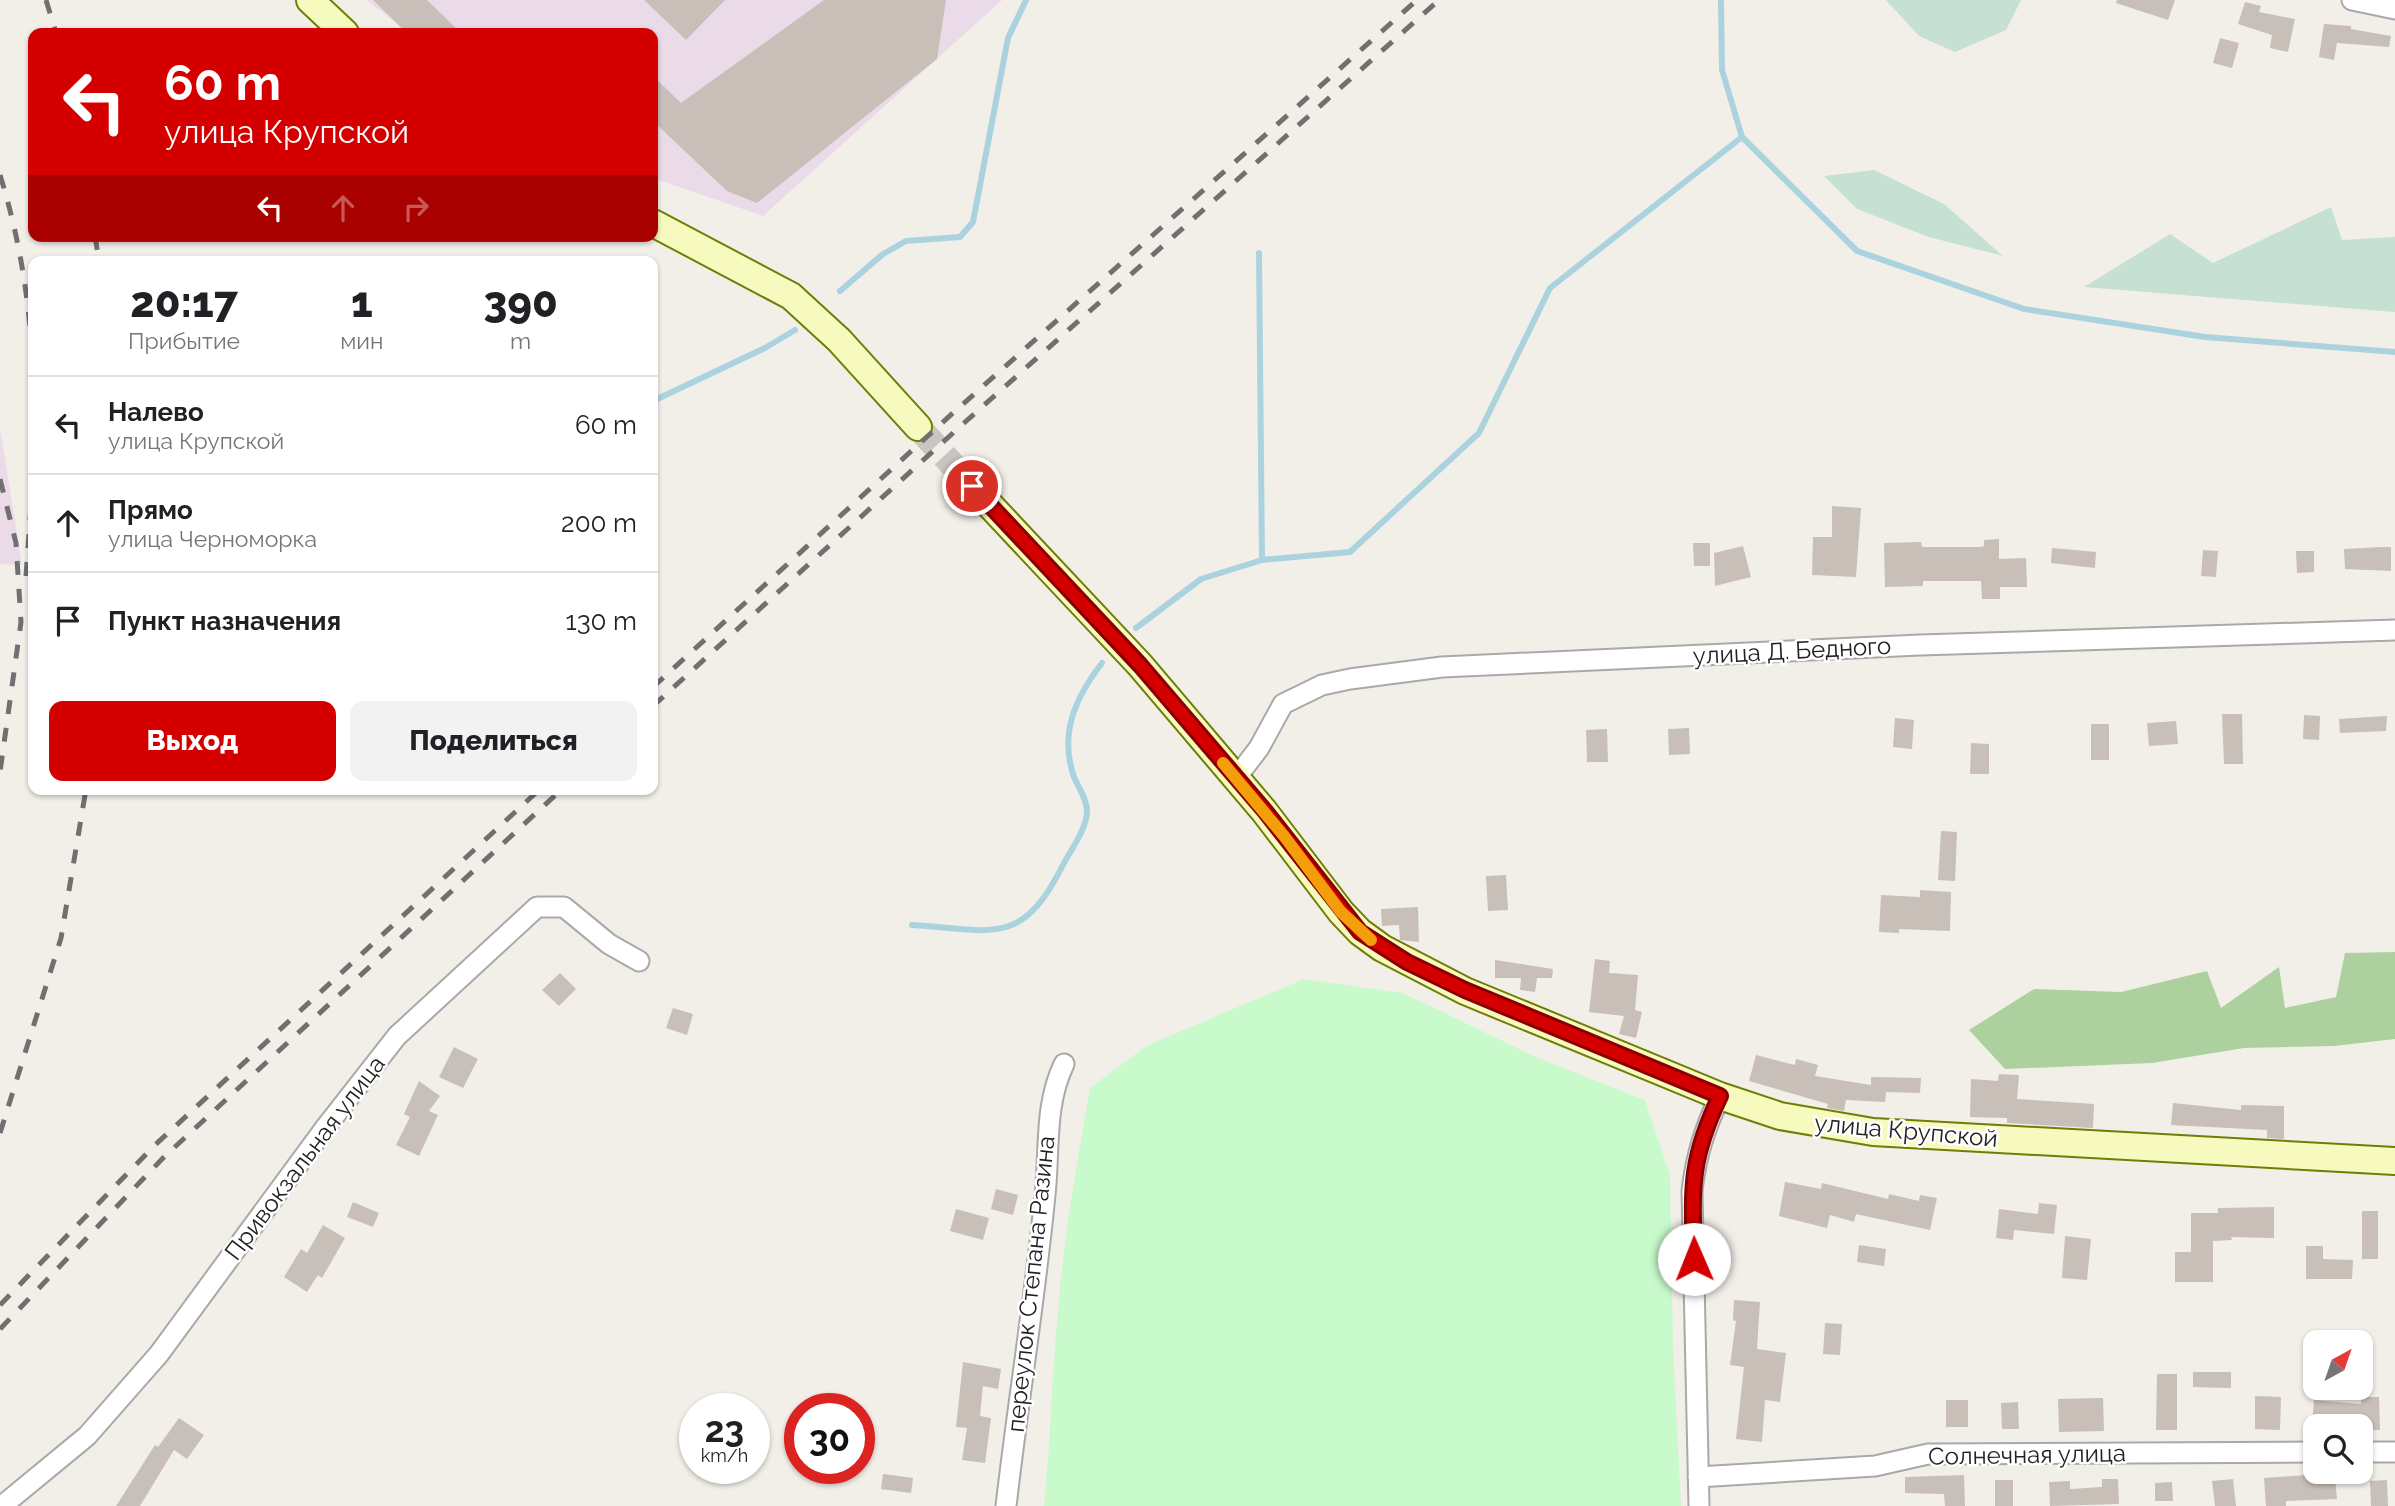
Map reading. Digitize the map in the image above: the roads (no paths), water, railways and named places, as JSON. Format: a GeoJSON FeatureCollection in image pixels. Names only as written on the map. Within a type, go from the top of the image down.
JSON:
{"type":"FeatureCollection","features":[{"type":"Feature","properties":{"kind":"street"},"geometry":{"type":"LineString","coordinates":[[310,0],[340,28]]}},
{"type":"Feature","properties":{"kind":"street"},"geometry":{"type":"LineString","coordinates":[[2352,0],[2395,9]]}},
{"type":"Feature","properties":{"kind":"street"},"geometry":{"type":"LineString","coordinates":[[658,226],[791,296],[839,340],[918,427]]}},
{"type":"Feature","properties":{"kind":"street","name":"улица Крупской"},"geometry":{"type":"LineString","coordinates":[[972,486],[1140,665],[1236,778],[1341,912],[1360,932],[1382,948],[1465,990],[1720,1096],[1780,1116],[1873,1132],[2395,1161]]}},
{"type":"Feature","properties":{"kind":"street","name":"улица Д. Бедного"},"geometry":{"type":"LineString","coordinates":[[1236,778],[1259,748],[1283,704],[1322,685],[1442,667],[1920,645],[2395,630]]}},
{"type":"Feature","properties":{"kind":"street","name":"Привокзальная улица"},"geometry":{"type":"LineString","coordinates":[[2,1506],[87,1436],[159,1354],[317,1139],[397,1036],[537,907],[564,906],[609,944],[639,961]]}},
{"type":"Feature","properties":{"kind":"street","name":"переулок Степана Разина"},"geometry":{"type":"LineString","coordinates":[[1006,1506],[1046,1193],[1050,1109],[1055,1083],[1065,1064]]}},
{"type":"Feature","properties":{"kind":"street"},"geometry":{"type":"LineString","coordinates":[[1699,1506],[1692,1191],[1695,1158],[1702,1133],[1720,1096]]}},
{"type":"Feature","properties":{"kind":"street","name":"Солнечная улица"},"geometry":{"type":"LineString","coordinates":[[1698,1477],[1875,1466],[1928,1454],[2303,1452]]}},
{"type":"Feature","properties":{"kind":"street"},"geometry":{"type":"LineString","coordinates":[[2373,1452],[2395,1452]]}},
{"type":"Feature","properties":{"kind":"waterway"},"geometry":{"type":"LineString","coordinates":[[840,291],[883,254],[906,241],[960,237],[973,222],[1008,38],[1026,0]]}},
{"type":"Feature","properties":{"kind":"waterway"},"geometry":{"type":"LineString","coordinates":[[1721,0],[1722,70],[1742,137],[1857,251],[2024,309],[2205,337],[2395,352]]}},
{"type":"Feature","properties":{"kind":"waterway"},"geometry":{"type":"LineString","coordinates":[[1136,628],[1201,579],[1262,560],[1350,552],[1479,433],[1550,288],[1742,137]]}},
{"type":"Feature","properties":{"kind":"waterway"},"geometry":{"type":"LineString","coordinates":[[1259,253],[1262,560]]}},
{"type":"Feature","properties":{"kind":"waterway"},"geometry":{"type":"LineString","coordinates":[[658,399],[765,348],[795,330]]}},
{"type":"Feature","properties":{"kind":"waterway"},"geometry":{"type":"LineString","coordinates":[[912,925],[985,930],[1002,928],[1018,922],[1033,910],[1048,892],[1078,839],[1086,819],[1086,803],[1070,761],[1069,731],[1077,703],[1102,663]]}},
{"type":"Feature","properties":{"kind":"tunnel"},"geometry":{"type":"LineString","coordinates":[[918,427],[972,486]]}},
{"type":"Feature","properties":{"kind":"railway"},"geometry":{"type":"LineString","coordinates":[[46,0],[54,28]]}},
{"type":"Feature","properties":{"kind":"railway"},"geometry":{"type":"LineString","coordinates":[[658,682],[954,412],[1417,0]]}},
{"type":"Feature","properties":{"kind":"railway"},"geometry":{"type":"LineString","coordinates":[[658,701],[964,423],[1439,0]]}},
{"type":"Feature","properties":{"kind":"railway"},"geometry":{"type":"LineString","coordinates":[[0,175],[23,272],[28,313]]}},
{"type":"Feature","properties":{"kind":"railway"},"geometry":{"type":"LineString","coordinates":[[96,242],[98,256]]}},
{"type":"Feature","properties":{"kind":"railway"},"geometry":{"type":"LineString","coordinates":[[0,479],[16,543],[21,622],[0,772]]}},
{"type":"Feature","properties":{"kind":"railway"},"geometry":{"type":"LineString","coordinates":[[26,576],[28,548]]}},
{"type":"Feature","properties":{"kind":"railway"},"geometry":{"type":"LineString","coordinates":[[0,1133],[61,938],[85,795]]}},
{"type":"Feature","properties":{"kind":"railway"},"geometry":{"type":"LineString","coordinates":[[0,1305],[154,1146],[534,795]]}},
{"type":"Feature","properties":{"kind":"railway"},"geometry":{"type":"LineString","coordinates":[[0,1329],[164,1157],[556,795]]}}]}
